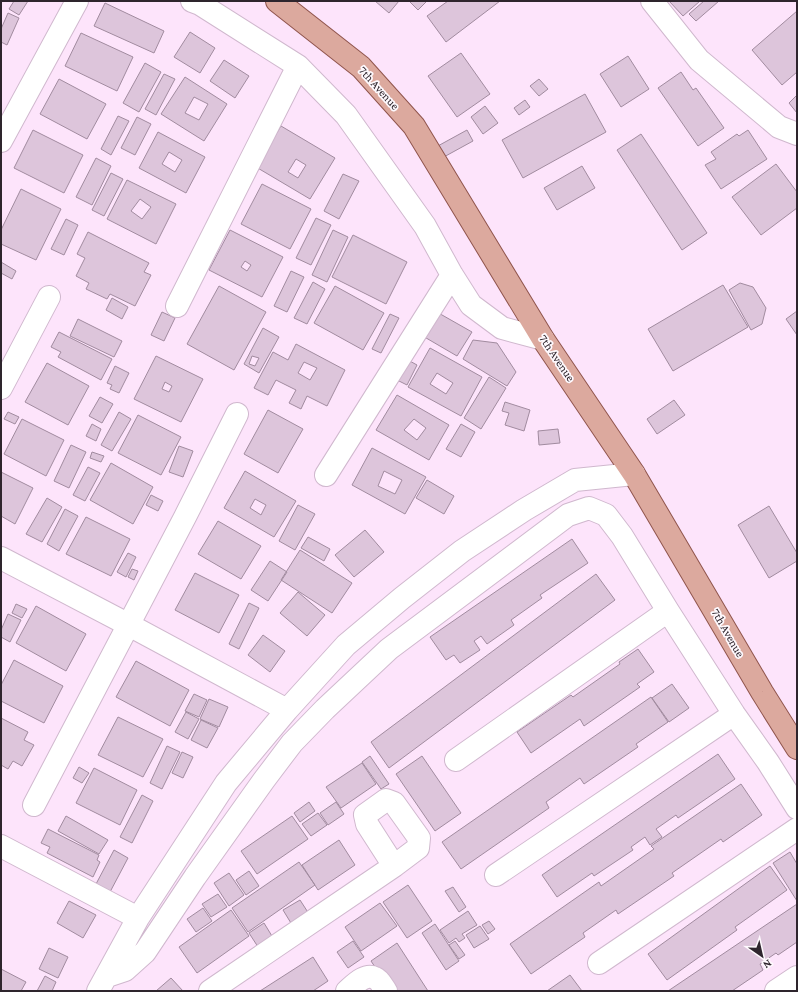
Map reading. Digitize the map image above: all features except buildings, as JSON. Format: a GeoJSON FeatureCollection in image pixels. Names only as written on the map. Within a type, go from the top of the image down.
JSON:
{"type":"FeatureCollection","features":[{"type":"Feature","properties":{"kind":"main road","name":"7th Avenue"},"geometry":{"type":"LineString","coordinates":[[277,1],[361,67],[414,126],[543,338],[634,474],[762,692],[797,748]]}},
{"type":"Feature","properties":{"kind":"street"},"geometry":{"type":"LineString","coordinates":[[1,141],[77,1]]}},
{"type":"Feature","properties":{"kind":"street"},"geometry":{"type":"LineString","coordinates":[[192,1],[200,4],[298,66],[346,115],[425,226],[452,275],[471,305],[502,328],[543,338]]}},
{"type":"Feature","properties":{"kind":"street"},"geometry":{"type":"LineString","coordinates":[[652,1],[699,60],[779,127],[797,134]]}},
{"type":"Feature","properties":{"kind":"street"},"geometry":{"type":"LineString","coordinates":[[177,306],[298,66]]}},
{"type":"Feature","properties":{"kind":"street"},"geometry":{"type":"LineString","coordinates":[[326,475],[452,275]]}},
{"type":"Feature","properties":{"kind":"street"},"geometry":{"type":"LineString","coordinates":[[1,388],[49,297]]}},
{"type":"Feature","properties":{"kind":"street"},"geometry":{"type":"LineString","coordinates":[[34,806],[237,414]]}},
{"type":"Feature","properties":{"kind":"street"},"geometry":{"type":"LineString","coordinates":[[103,984],[138,918],[226,783],[286,710],[346,645],[402,598],[462,551],[524,510],[575,480],[634,474]]}},
{"type":"Feature","properties":{"kind":"street"},"geometry":{"type":"LineString","coordinates":[[103,984],[125,970],[145,952],[195,877],[264,780],[292,743],[325,709],[389,648],[568,515],[589,508],[606,515],[622,536],[734,714],[768,762],[797,808]]}},
{"type":"Feature","properties":{"kind":"street"},"geometry":{"type":"LineString","coordinates":[[1,558],[286,710]]}},
{"type":"Feature","properties":{"kind":"street"},"geometry":{"type":"LineString","coordinates":[[456,760],[668,611]]}},
{"type":"Feature","properties":{"kind":"street"},"geometry":{"type":"LineString","coordinates":[[496,875],[734,714]]}},
{"type":"Feature","properties":{"kind":"street"},"geometry":{"type":"LineString","coordinates":[[599,963],[797,829]]}},
{"type":"Feature","properties":{"kind":"street"},"geometry":{"type":"LineString","coordinates":[[1,846],[138,918]]}},
{"type":"Feature","properties":{"kind":"street"},"geometry":{"type":"LineString","coordinates":[[210,991],[394,866]]}},
{"type":"Feature","properties":{"kind":"street"},"geometry":{"type":"LineString","coordinates":[[347,991],[364,977],[374,977],[386,991]]}},
{"type":"Feature","properties":{"kind":"street"},"geometry":{"type":"LineString","coordinates":[[776,991],[797,977]]}}]}
